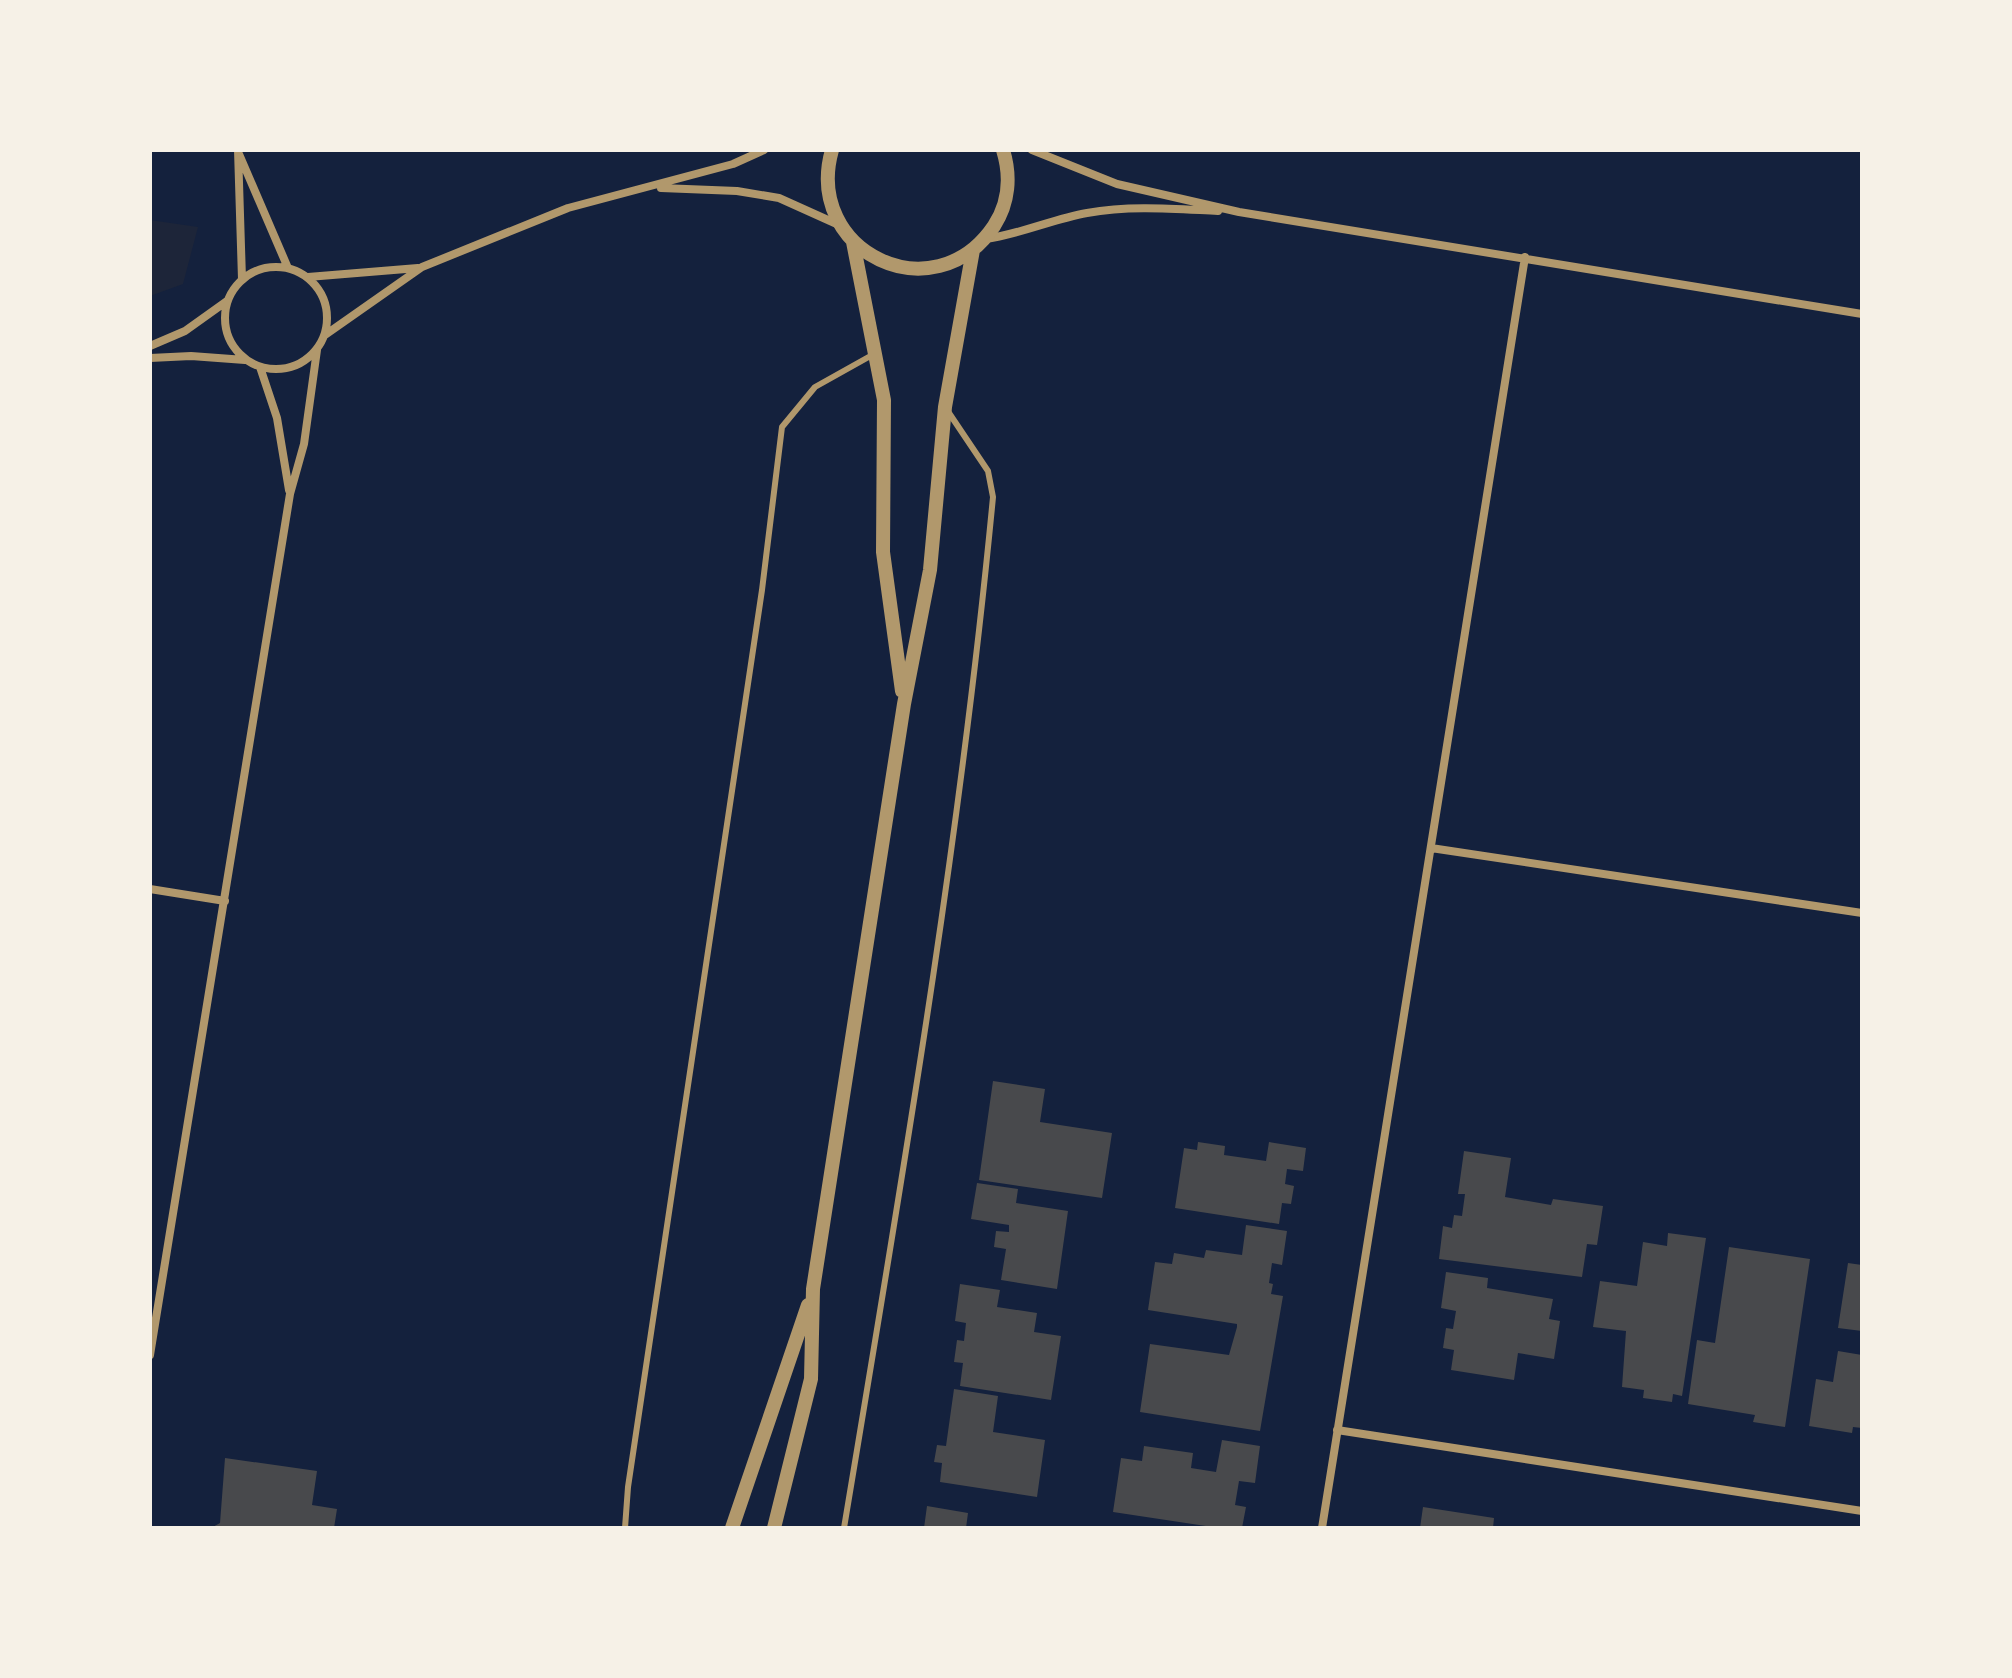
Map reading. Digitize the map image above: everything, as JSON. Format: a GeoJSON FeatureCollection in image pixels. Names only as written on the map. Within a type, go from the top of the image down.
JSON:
{"type":"FeatureCollection","features":[{"type":"Feature","properties":{"kind":"street"},"geometry":{"type":"LineString","coordinates":[[238,150],[288,268]]}},
{"type":"Feature","properties":{"kind":"street"},"geometry":{"type":"LineString","coordinates":[[238,150],[242,279]]}},
{"type":"Feature","properties":{"kind":"street"},"geometry":{"type":"LineString","coordinates":[[325,335],[422,267],[568,208],[652,188],[733,164],[764,150]]}},
{"type":"Feature","properties":{"kind":"street"},"geometry":{"type":"LineString","coordinates":[[832,150],[827,167],[828,197],[839,225],[853,242],[874,258],[899,267],[924,269],[950,263],[973,250],[1000,217],[1008,191],[1008,165],[1003,150]]}},
{"type":"Feature","properties":{"kind":"street"},"geometry":{"type":"LineString","coordinates":[[1032,150],[1117,184],[1239,212],[1862,314]]}},
{"type":"Feature","properties":{"kind":"street"},"geometry":{"type":"LineString","coordinates":[[652,188],[737,191],[779,198],[839,225]]}},
{"type":"Feature","properties":{"kind":"street"},"geometry":{"type":"LineString","coordinates":[[985,239],[1020,234],[1085,213],[1129,208],[1239,212]]}},
{"type":"Feature","properties":{"kind":"street"},"geometry":{"type":"LineString","coordinates":[[853,242],[875,353],[885,431],[883,552],[904,704]]}},
{"type":"Feature","properties":{"kind":"street"},"geometry":{"type":"LineString","coordinates":[[774,1528],[811,1379],[813,1289],[904,704],[930,570],[945,407],[973,250]]}},
{"type":"Feature","properties":{"kind":"street"},"geometry":{"type":"LineString","coordinates":[[1322,1528],[1525,257]]}},
{"type":"Feature","properties":{"kind":"street"},"geometry":{"type":"LineString","coordinates":[[150,346],[185,331],[227,301],[242,279],[272,266],[288,268],[308,277],[422,267]]}},
{"type":"Feature","properties":{"kind":"street"},"geometry":{"type":"LineString","coordinates":[[150,1352],[290,494],[304,444],[317,350],[325,335],[326,303],[308,277]]}},
{"type":"Feature","properties":{"kind":"street"},"geometry":{"type":"LineString","coordinates":[[227,301],[227,334],[234,349],[246,360],[260,367],[291,368],[317,350]]}},
{"type":"Feature","properties":{"kind":"street"},"geometry":{"type":"LineString","coordinates":[[150,358],[191,356],[246,360]]}},
{"type":"Feature","properties":{"kind":"street"},"geometry":{"type":"LineString","coordinates":[[260,367],[277,418],[290,494]]}},
{"type":"Feature","properties":{"kind":"street"},"geometry":{"type":"LineString","coordinates":[[1431,848],[1862,913]]}},
{"type":"Feature","properties":{"kind":"street"},"geometry":{"type":"LineString","coordinates":[[150,889],[225,901]]}},
{"type":"Feature","properties":{"kind":"street"},"geometry":{"type":"LineString","coordinates":[[732,1528],[813,1289]]}},
{"type":"Feature","properties":{"kind":"street"},"geometry":{"type":"LineString","coordinates":[[1337,1430],[1862,1511]]}},
{"type":"Feature","properties":{"kind":"lane"},"geometry":{"type":"LineString","coordinates":[[625,1528],[630,1471],[762,590],[782,427],[815,387],[875,353]]}},
{"type":"Feature","properties":{"kind":"lane"},"geometry":{"type":"LineString","coordinates":[[844,1528],[922,1054],[975,684],[993,497],[988,471],[945,407]]}},
{"type":"Feature","properties":{"kind":"shaded area"},"geometry":{"type":"Polygon","coordinates":[[[150,220],[198,227],[183,284],[150,296],[150,220]]]}},
{"type":"Feature","properties":{"kind":"building"},"geometry":{"type":"Polygon","coordinates":[[[993,1081],[1045,1089],[1040,1122],[1112,1133],[1102,1198],[979,1180],[993,1081]]]}},
{"type":"Feature","properties":{"kind":"building"},"geometry":{"type":"Polygon","coordinates":[[[1198,1142],[1225,1146],[1224,1155],[1266,1161],[1269,1142],[1306,1148],[1303,1171],[1287,1169],[1285,1184],[1294,1186],[1291,1204],[1282,1203],[1279,1224],[1175,1208],[1184,1148],[1197,1150],[1198,1142]]]}},
{"type":"Feature","properties":{"kind":"building"},"geometry":{"type":"Polygon","coordinates":[[[1464,1151],[1511,1158],[1505,1197],[1551,1205],[1553,1199],[1603,1206],[1597,1245],[1587,1244],[1582,1277],[1439,1259],[1443,1226],[1452,1228],[1454,1215],[1462,1216],[1465,1194],[1458,1194],[1464,1151]]]}},
{"type":"Feature","properties":{"kind":"building"},"geometry":{"type":"Polygon","coordinates":[[[977,1183],[1018,1189],[1016,1203],[1068,1211],[1057,1289],[1001,1280],[1006,1249],[994,1247],[996,1231],[1009,1232],[1009,1225],[971,1219],[977,1183]]]}},
{"type":"Feature","properties":{"kind":"building"},"geometry":{"type":"Polygon","coordinates":[[[1246,1225],[1287,1231],[1282,1265],[1272,1263],[1269,1283],[1273,1284],[1271,1294],[1283,1296],[1260,1431],[1140,1412],[1150,1344],[1229,1355],[1237,1327],[1237,1324],[1148,1310],[1155,1262],[1172,1264],[1174,1253],[1204,1258],[1206,1250],[1242,1255],[1246,1225]]]}},
{"type":"Feature","properties":{"kind":"building"},"geometry":{"type":"Polygon","coordinates":[[[1668,1233],[1706,1238],[1682,1396],[1673,1394],[1672,1402],[1643,1398],[1644,1390],[1622,1387],[1626,1331],[1593,1327],[1600,1281],[1637,1286],[1643,1242],[1667,1246],[1668,1233]]]}},
{"type":"Feature","properties":{"kind":"building"},"geometry":{"type":"Polygon","coordinates":[[[1729,1247],[1810,1259],[1785,1427],[1753,1422],[1755,1415],[1688,1404],[1697,1340],[1715,1343],[1729,1247]]]}},
{"type":"Feature","properties":{"kind":"building"},"geometry":{"type":"Polygon","coordinates":[[[1848,1263],[1862,1265],[1862,1331],[1838,1328],[1848,1263]]]}},
{"type":"Feature","properties":{"kind":"building"},"geometry":{"type":"Polygon","coordinates":[[[1446,1272],[1488,1278],[1487,1288],[1553,1299],[1549,1319],[1560,1321],[1554,1359],[1518,1353],[1514,1380],[1451,1370],[1454,1350],[1443,1348],[1446,1328],[1453,1329],[1456,1311],[1441,1308],[1446,1272]]]}},
{"type":"Feature","properties":{"kind":"building"},"geometry":{"type":"Polygon","coordinates":[[[960,1284],[1000,1290],[997,1307],[1037,1313],[1034,1332],[1061,1336],[1051,1400],[960,1386],[963,1363],[954,1362],[957,1340],[964,1341],[966,1323],[955,1321],[960,1284]]]}},
{"type":"Feature","properties":{"kind":"building"},"geometry":{"type":"Polygon","coordinates":[[[1838,1351],[1862,1355],[1862,1428],[1853,1427],[1852,1433],[1809,1426],[1816,1379],[1833,1382],[1838,1351]]]}},
{"type":"Feature","properties":{"kind":"building"},"geometry":{"type":"Polygon","coordinates":[[[954,1389],[998,1396],[993,1432],[1045,1440],[1037,1497],[940,1482],[942,1463],[934,1462],[937,1445],[946,1446],[954,1389]]]}},
{"type":"Feature","properties":{"kind":"building"},"geometry":{"type":"Polygon","coordinates":[[[1222,1440],[1260,1446],[1255,1483],[1239,1481],[1235,1505],[1246,1507],[1242,1528],[1219,1528],[1113,1512],[1121,1458],[1142,1461],[1144,1446],[1193,1453],[1191,1468],[1216,1472],[1222,1440]]]}},
{"type":"Feature","properties":{"kind":"building"},"geometry":{"type":"Polygon","coordinates":[[[225,1458],[317,1471],[312,1505],[337,1509],[334,1528],[211,1528],[220,1523],[225,1458]]]}},
{"type":"Feature","properties":{"kind":"building"},"geometry":{"type":"Polygon","coordinates":[[[927,1506],[968,1513],[966,1528],[924,1528],[927,1506]]]}},
{"type":"Feature","properties":{"kind":"building"},"geometry":{"type":"Polygon","coordinates":[[[1423,1507],[1494,1518],[1493,1528],[1420,1528],[1423,1507]]]}}]}
